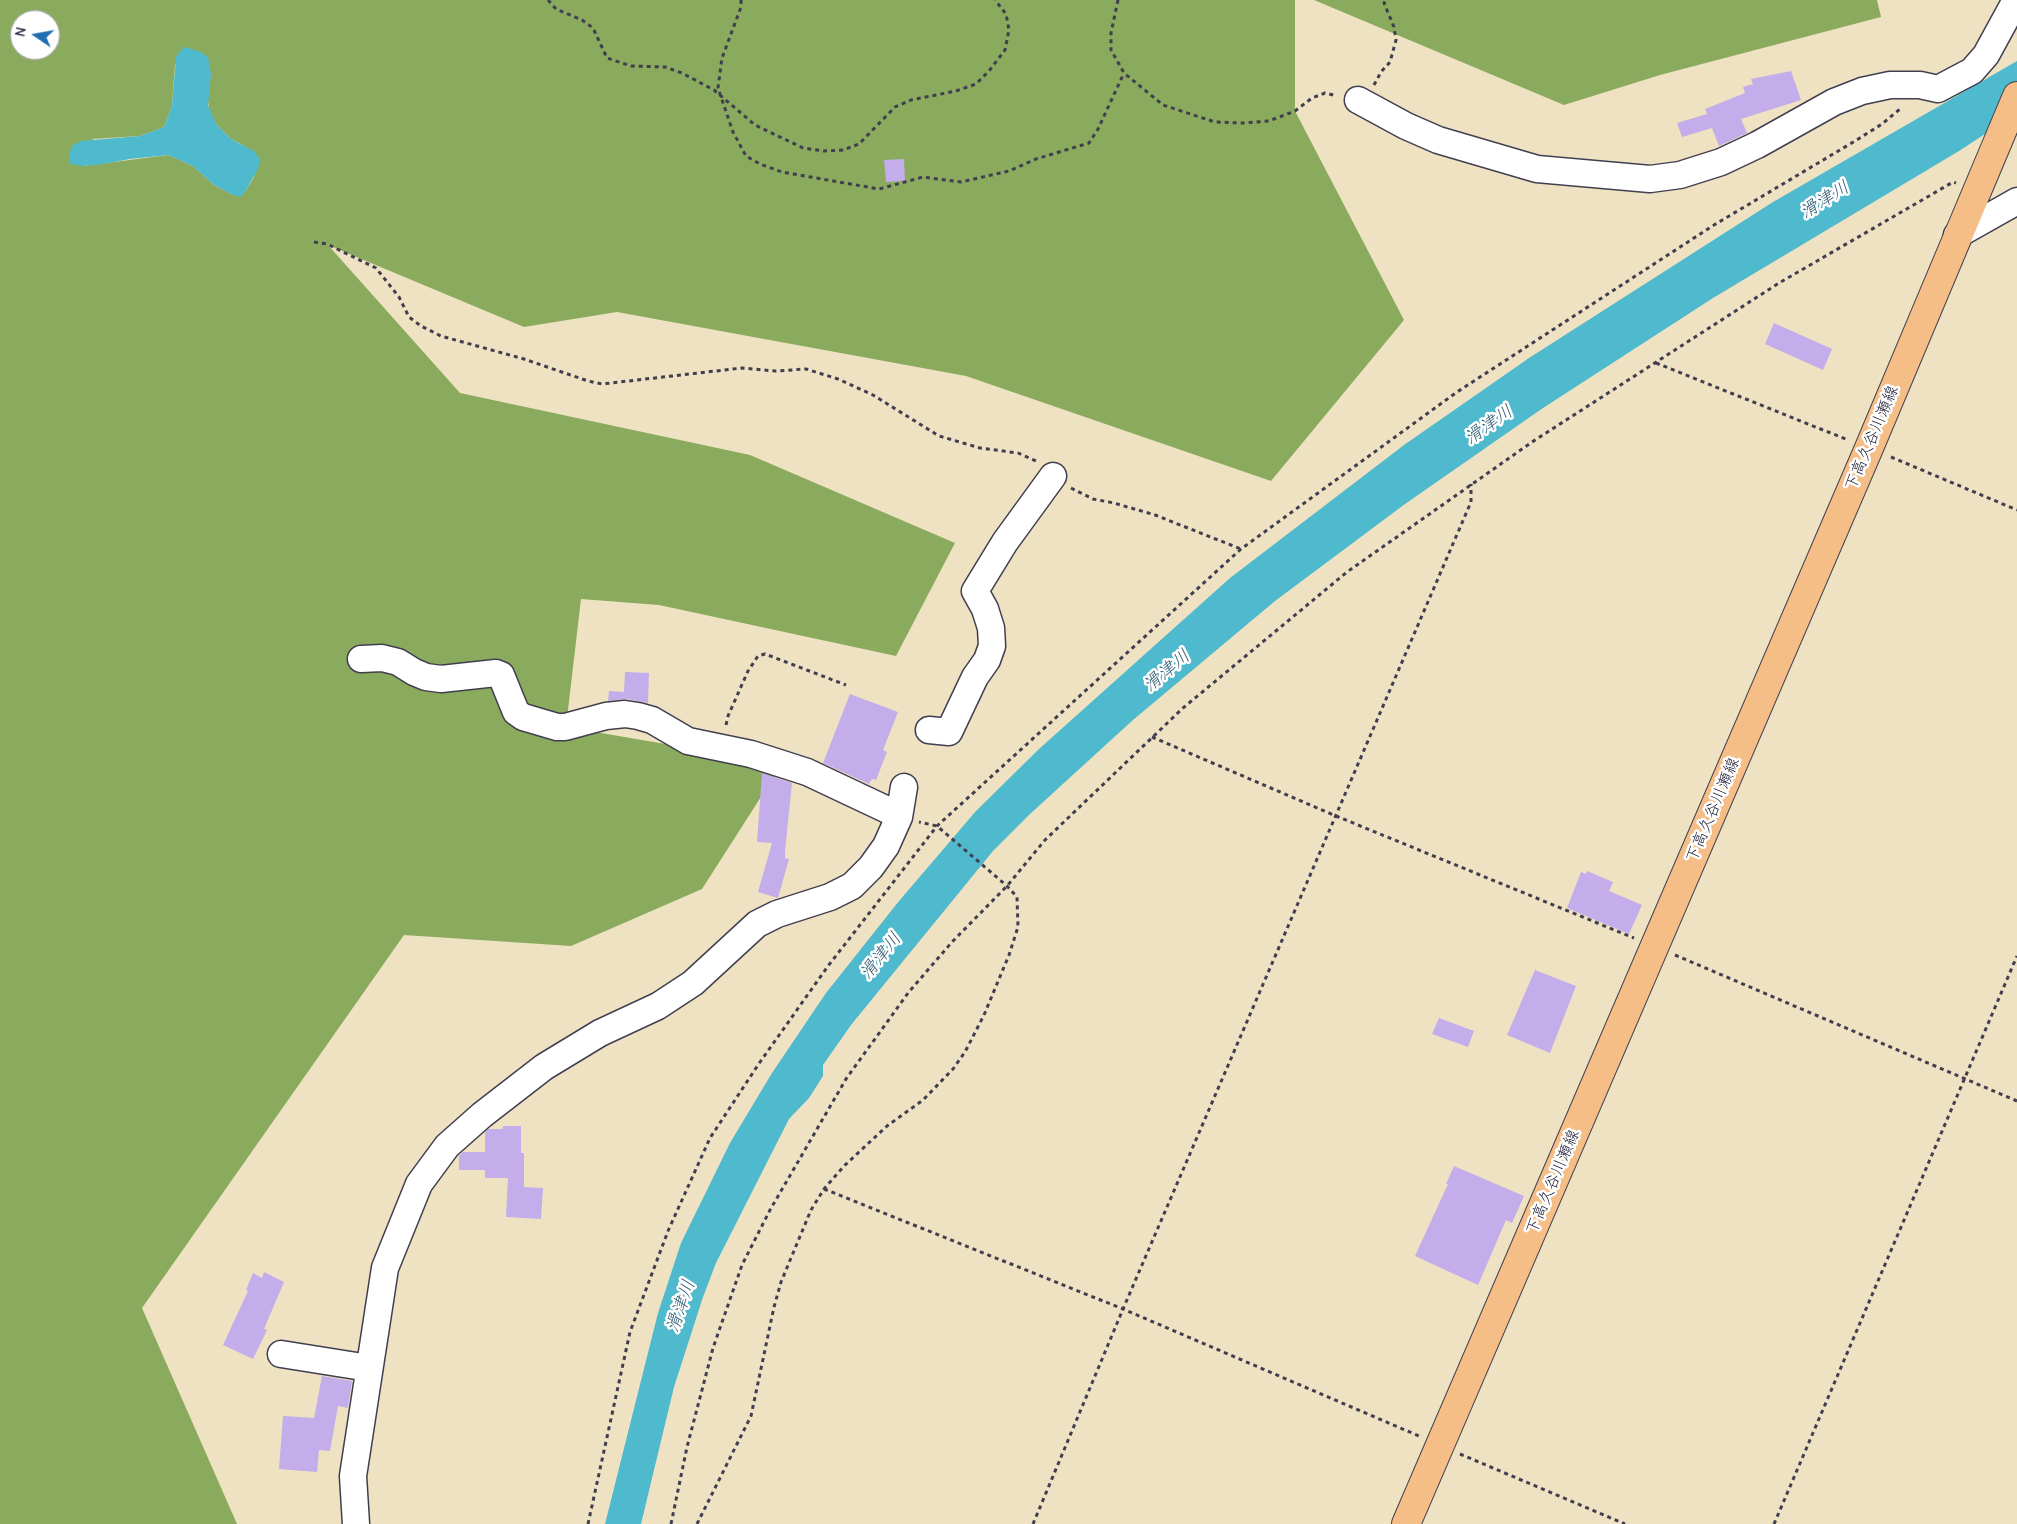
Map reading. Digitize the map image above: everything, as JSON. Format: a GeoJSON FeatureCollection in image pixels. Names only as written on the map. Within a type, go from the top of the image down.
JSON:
{"type":"FeatureCollection","features":[{"type":"Feature","properties":{"kind":"main road","name":"下高久谷川瀬線"},"geometry":{"type":"LineString","coordinates":[[1406,1524],[1869,448],[2017,96]]}},
{"type":"Feature","properties":{"kind":"street"},"geometry":{"type":"LineString","coordinates":[[1358,100],[1406,126],[1438,140],[1538,169],[1650,179],[1680,175],[1721,162],[1757,145],[1834,102],[1862,91],[1890,85],[1920,84],[1938,89],[1964,76],[1972,71],[1986,55],[2016,0]]}},
{"type":"Feature","properties":{"kind":"street"},"geometry":{"type":"LineString","coordinates":[[1957,235],[2017,201]]}},
{"type":"Feature","properties":{"kind":"street"},"geometry":{"type":"LineString","coordinates":[[929,730],[948,732],[975,677],[987,660],[992,646],[991,628],[985,609],[976,591],[1005,542],[1053,476]]}},
{"type":"Feature","properties":{"kind":"street"},"geometry":{"type":"LineString","coordinates":[[361,659],[382,658],[398,662],[426,677],[441,679],[482,674],[501,675],[516,712],[522,717],[557,727],[565,727],[606,716],[625,714],[638,716],[652,720],[688,741],[751,754],[807,772],[899,817]]}},
{"type":"Feature","properties":{"kind":"street"},"geometry":{"type":"LineString","coordinates":[[356,1524],[353,1476],[386,1268],[419,1184],[447,1146],[482,1115],[544,1067],[600,1033],[658,1006],[693,983],[757,924],[777,914],[830,897],[852,886],[871,867],[881,853],[899,817],[904,787]]}},
{"type":"Feature","properties":{"kind":"street"},"geometry":{"type":"LineString","coordinates":[[281,1354],[369,1368]]}},
{"type":"Feature","properties":{"kind":"path"},"geometry":{"type":"LineString","coordinates":[[548,0],[556,9],[582,20],[593,28],[607,58],[631,66],[665,67],[682,73],[714,90],[755,125],[803,148],[824,151],[843,150],[859,144],[895,107],[912,100],[956,91],[976,84],[1005,50],[1009,30],[1006,14],[994,0]]}},
{"type":"Feature","properties":{"kind":"path"},"geometry":{"type":"LineString","coordinates":[[741,0],[741,7],[722,58],[718,88],[734,132],[746,156],[760,164],[782,172],[879,189],[923,177],[961,182],[1010,171],[1036,159],[1089,143],[1098,129],[1124,72]]}},
{"type":"Feature","properties":{"kind":"path"},"geometry":{"type":"LineString","coordinates":[[1118,0],[1110,33],[1111,50],[1124,72],[1163,105],[1215,122],[1243,123],[1269,121],[1295,111],[1312,98],[1325,93],[1358,100],[1372,89],[1381,72],[1390,62],[1396,40],[1394,27],[1384,3],[1386,0]]}},
{"type":"Feature","properties":{"kind":"path"},"geometry":{"type":"LineString","coordinates":[[588,1524],[630,1332],[668,1230],[710,1138],[758,1065],[828,966],[937,826],[1241,549],[1457,392],[1714,225],[1862,137],[1903,107]]}},
{"type":"Feature","properties":{"kind":"path"},"geometry":{"type":"LineString","coordinates":[[671,1524],[687,1447],[714,1348],[742,1265],[770,1210],[846,1079],[908,993],[952,942],[1007,886],[1045,840],[1152,737],[1232,666],[1347,572],[1471,484],[1532,442],[1778,283],[1954,182],[1978,188]]}},
{"type":"Feature","properties":{"kind":"path"},"geometry":{"type":"LineString","coordinates":[[314,242],[327,244],[376,268],[399,297],[410,317],[441,336],[602,384],[742,368],[806,369],[838,379],[873,395],[939,436],[980,448],[1018,453],[1032,458],[1053,476],[1093,499],[1155,515],[1241,549]]}},
{"type":"Feature","properties":{"kind":"path"},"geometry":{"type":"LineString","coordinates":[[1656,363],[1869,448],[2017,510]]}},
{"type":"Feature","properties":{"kind":"path"},"geometry":{"type":"LineString","coordinates":[[1033,1524],[1123,1309],[1471,502],[1471,484]]}},
{"type":"Feature","properties":{"kind":"path"},"geometry":{"type":"LineString","coordinates":[[726,750],[724,735],[728,716],[748,671],[758,656],[765,654],[846,685]]}},
{"type":"Feature","properties":{"kind":"path"},"geometry":{"type":"LineString","coordinates":[[1152,737],[1336,816],[1654,946],[2017,1101]]}},
{"type":"Feature","properties":{"kind":"path"},"geometry":{"type":"LineString","coordinates":[[697,1524],[750,1416],[781,1282],[811,1210],[824,1189],[844,1166],[887,1126],[923,1100],[940,1084],[965,1052],[984,1015],[1009,955],[1018,927],[1017,898],[1007,886],[942,830]]}},
{"type":"Feature","properties":{"kind":"path"},"geometry":{"type":"LineString","coordinates":[[1774,1524],[2017,956]]}},
{"type":"Feature","properties":{"kind":"path"},"geometry":{"type":"LineString","coordinates":[[824,1189],[1123,1309],[1625,1524]]}},
{"type":"Feature","properties":{"kind":"green space"},"geometry":{"type":"Polygon","coordinates":[[[0,0],[1295,0],[1295,111],[1404,320],[1271,481],[966,376],[617,312],[524,327],[328,245],[460,393],[750,455],[955,543],[896,656],[659,605],[581,599],[566,727],[782,764],[702,889],[571,946],[404,935],[142,1308],[237,1524],[0,1524],[0,0]],[[175,64],[172,106],[164,127],[140,136],[93,139],[83,166],[168,155],[193,166],[214,185],[231,194],[245,192],[254,177],[243,145],[231,139],[216,124],[210,114],[207,95],[211,74],[175,64]]]}},
{"type":"Feature","properties":{"kind":"green space"},"geometry":{"type":"Polygon","coordinates":[[[1314,0],[1877,0],[1881,17],[1660,75],[1564,105],[1314,0]]]}},
{"type":"Feature","properties":{"kind":"water"},"geometry":{"type":"Polygon","coordinates":[[[185,47],[201,52],[208,57],[211,74],[208,105],[216,124],[231,139],[254,151],[260,159],[258,169],[245,192],[240,197],[231,194],[214,185],[193,166],[168,155],[83,166],[71,164],[69,155],[72,146],[81,141],[140,136],[164,127],[172,106],[176,57],[185,47]]]}},
{"type":"Feature","properties":{"kind":"water","name":"滑津川"},"geometry":{"type":"Polygon","coordinates":[[[2017,61],[2017,113],[1959,151],[1713,298],[1543,408],[1405,504],[1275,601],[1133,720],[1030,814],[993,851],[851,1025],[823,1065],[823,1076],[809,1098],[789,1119],[716,1263],[703,1297],[674,1387],[641,1524],[605,1524],[658,1313],[681,1243],[730,1143],[772,1073],[826,993],[899,901],[976,811],[1039,749],[1230,578],[1404,445],[1529,358],[1773,202],[2017,61]]]}},
{"type":"Feature","properties":{"kind":"building"},"geometry":{"type":"Polygon","coordinates":[[[1791,71],[1801,100],[1741,119],[1747,133],[1719,146],[1712,128],[1682,137],[1677,123],[1707,114],[1705,109],[1745,93],[1743,87],[1753,84],[1751,79],[1791,71]]]}},
{"type":"Feature","properties":{"kind":"building"},"geometry":{"type":"Polygon","coordinates":[[[904,159],[905,181],[886,182],[884,160],[904,159]]]}},
{"type":"Feature","properties":{"kind":"building"},"geometry":{"type":"Polygon","coordinates":[[[1774,323],[1832,349],[1823,370],[1765,344],[1774,323]]]}},
{"type":"Feature","properties":{"kind":"building"},"geometry":{"type":"Polygon","coordinates":[[[625,672],[649,673],[648,703],[627,699],[608,701],[609,691],[624,692],[625,672]]]}},
{"type":"Feature","properties":{"kind":"building"},"geometry":{"type":"Polygon","coordinates":[[[850,694],[898,712],[883,750],[887,752],[876,780],[872,779],[869,784],[823,763],[850,694]]]}},
{"type":"Feature","properties":{"kind":"building"},"geometry":{"type":"Polygon","coordinates":[[[762,773],[792,783],[785,851],[785,858],[789,859],[778,898],[758,892],[772,843],[757,842],[762,773]]]}},
{"type":"Feature","properties":{"kind":"building"},"geometry":{"type":"Polygon","coordinates":[[[1587,871],[1613,882],[1609,891],[1642,905],[1629,934],[1567,908],[1581,872],[1586,874],[1587,871]]]}},
{"type":"Feature","properties":{"kind":"building"},"geometry":{"type":"Polygon","coordinates":[[[1535,970],[1576,986],[1550,1053],[1507,1035],[1535,970]]]}},
{"type":"Feature","properties":{"kind":"building"},"geometry":{"type":"Polygon","coordinates":[[[1439,1018],[1474,1031],[1468,1047],[1432,1034],[1439,1018]]]}},
{"type":"Feature","properties":{"kind":"building"},"geometry":{"type":"Polygon","coordinates":[[[503,1126],[521,1126],[521,1153],[524,1153],[524,1187],[543,1188],[541,1219],[506,1217],[508,1178],[485,1178],[485,1170],[459,1170],[459,1156],[463,1152],[485,1152],[485,1132],[488,1129],[503,1129],[503,1126]]]}},
{"type":"Feature","properties":{"kind":"building"},"geometry":{"type":"Polygon","coordinates":[[[1454,1166],[1524,1196],[1512,1223],[1506,1220],[1478,1285],[1415,1256],[1448,1184],[1446,1184],[1454,1166]]]}},
{"type":"Feature","properties":{"kind":"building"},"geometry":{"type":"Polygon","coordinates":[[[264,1272],[284,1282],[264,1329],[267,1330],[253,1359],[223,1345],[248,1291],[246,1290],[253,1273],[262,1278],[264,1272]]]}},
{"type":"Feature","properties":{"kind":"building"},"geometry":{"type":"Polygon","coordinates":[[[322,1376],[352,1381],[348,1408],[338,1406],[330,1451],[319,1450],[317,1472],[279,1469],[283,1416],[314,1418],[322,1376]]]}}]}
